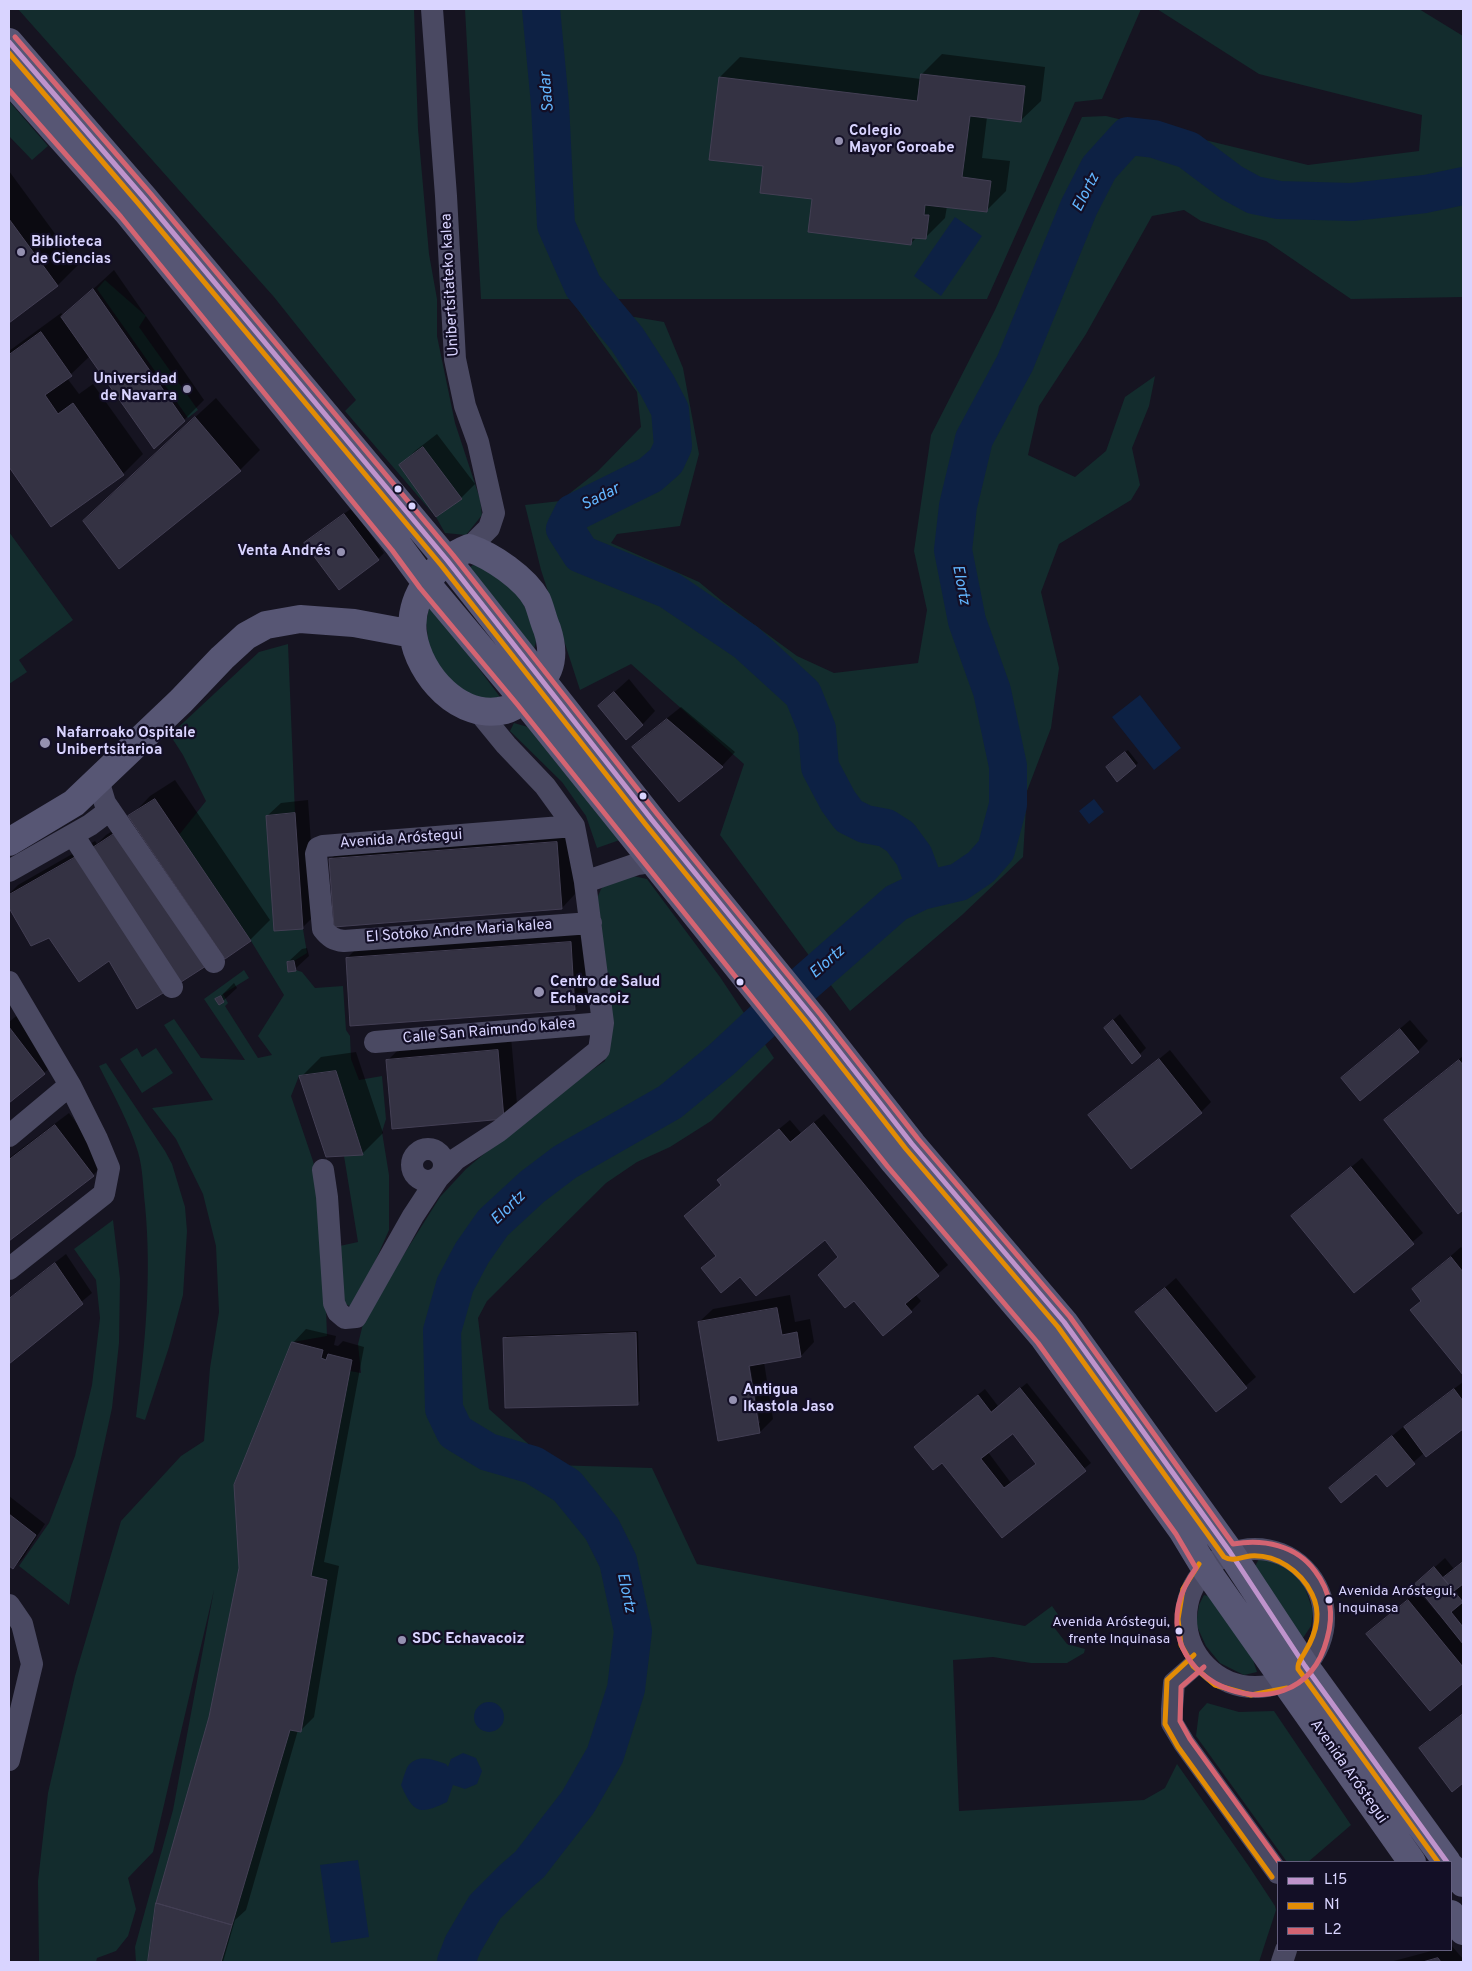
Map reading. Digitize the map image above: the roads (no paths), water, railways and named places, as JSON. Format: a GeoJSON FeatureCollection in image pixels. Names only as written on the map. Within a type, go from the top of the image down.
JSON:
{"type":"FeatureCollection","features":[{"type":"Feature","properties":{"kind":"main road","name":"Avenida Aróstegui"},"geometry":{"type":"LineString","coordinates":[[9,42],[458,554],[532,690],[651,862],[741,952],[814,1019],[912,1144],[1064,1322],[1230,1552],[1295,1674],[1411,1861]]}},
{"type":"Feature","properties":{"kind":"main road","name":"Avenida Aróstegui"},"geometry":{"type":"LineString","coordinates":[[9,79],[133,220],[398,544],[426,583],[532,690],[741,952],[792,1037],[894,1162],[1044,1338],[1182,1530],[1205,1568],[1295,1674],[1446,1861]]}},
{"type":"Feature","properties":{"kind":"main road"},"geometry":{"type":"LineString","coordinates":[[484,553],[520,580],[536,599],[550,640],[551,663],[532,690],[506,710],[479,712],[460,703],[438,687],[422,660],[413,634],[414,610],[426,583],[458,554],[484,553]]}},
{"type":"Feature","properties":{"kind":"main road"},"geometry":{"type":"LineString","coordinates":[[9,842],[74,803],[181,701],[222,658],[246,636],[266,625],[300,619],[354,623],[413,634]]}},
{"type":"Feature","properties":{"kind":"main road"},"geometry":{"type":"LineString","coordinates":[[1452,1868],[1463,1883]]}},
{"type":"Feature","properties":{"kind":"main road"},"geometry":{"type":"LineString","coordinates":[[1452,1915],[1463,1930]]}},
{"type":"Feature","properties":{"kind":"street","name":"Unibertsitateko kalea"},"geometry":{"type":"LineString","coordinates":[[432,9],[446,196],[455,359],[465,406],[478,442],[494,513],[489,528],[458,554]]}},
{"type":"Feature","properties":{"kind":"street"},"geometry":{"type":"LineString","coordinates":[[416,1175],[420,1179],[429,1181],[438,1178],[456,1159],[499,1132],[599,1050],[604,1023],[585,882],[574,826],[545,786],[506,745],[479,712]]}},
{"type":"Feature","properties":{"kind":"street"},"geometry":{"type":"LineString","coordinates":[[98,780],[110,810],[214,962]]}},
{"type":"Feature","properties":{"kind":"street"},"geometry":{"type":"LineString","coordinates":[[9,871],[74,835],[110,810]]}},
{"type":"Feature","properties":{"kind":"street","name":"Avenida Aróstegui"},"geometry":{"type":"LineString","coordinates":[[329,936],[324,929],[316,854],[318,848],[323,846],[574,826]]}},
{"type":"Feature","properties":{"kind":"street"},"geometry":{"type":"LineString","coordinates":[[74,835],[172,987]]}},
{"type":"Feature","properties":{"kind":"street"},"geometry":{"type":"LineString","coordinates":[[585,882],[637,864],[651,862]]}},
{"type":"Feature","properties":{"kind":"street","name":"El Sotoko Andre Maria kalea"},"geometry":{"type":"LineString","coordinates":[[329,936],[335,940],[344,941],[591,923]]}},
{"type":"Feature","properties":{"kind":"street"},"geometry":{"type":"LineString","coordinates":[[9,1269],[104,1194],[109,1168],[97,1139],[70,1086],[10,987]]}},
{"type":"Feature","properties":{"kind":"street","name":"Calle San Raimundo kalea"},"geometry":{"type":"LineString","coordinates":[[375,1042],[604,1023]]}},
{"type":"Feature","properties":{"kind":"street"},"geometry":{"type":"LineString","coordinates":[[9,1136],[70,1086]]}},
{"type":"Feature","properties":{"kind":"street"},"geometry":{"type":"LineString","coordinates":[[413,1216],[416,1175],[413,1166],[415,1157],[423,1150],[472,1148]]}},
{"type":"Feature","properties":{"kind":"street"},"geometry":{"type":"LineString","coordinates":[[323,1170],[327,1197],[334,1303],[338,1312],[345,1318],[356,1317],[413,1216],[444,1168],[442,1158],[434,1150],[429,1150]]}},
{"type":"Feature","properties":{"kind":"street"},"geometry":{"type":"LineString","coordinates":[[1245,1548],[1262,1548],[1280,1553],[1296,1562],[1309,1574],[1320,1592],[1325,1617],[1318,1647],[1295,1674],[1252,1688],[1219,1678],[1199,1662],[1188,1642],[1185,1620],[1190,1592],[1205,1568],[1230,1552],[1245,1548]]}},
{"type":"Feature","properties":{"kind":"street"},"geometry":{"type":"LineString","coordinates":[[9,1605],[22,1624],[32,1664],[9,1760]]}},
{"type":"Feature","properties":{"kind":"street"},"geometry":{"type":"LineString","coordinates":[[1199,1662],[1174,1683],[1172,1723],[1184,1743],[1277,1872]]}},
{"type":"Feature","properties":{"kind":"water"},"geometry":{"type":"Polygon","coordinates":[[[955,217],[982,236],[941,296],[914,276],[955,217]]]}},
{"type":"Feature","properties":{"kind":"water"},"geometry":{"type":"Polygon","coordinates":[[[1140,695],[1181,748],[1154,770],[1112,717],[1140,695]]]}},
{"type":"Feature","properties":{"kind":"water"},"geometry":{"type":"Polygon","coordinates":[[[1094,799],[1104,812],[1089,824],[1079,811],[1094,799]]]}},
{"type":"Feature","properties":{"kind":"water"},"geometry":{"type":"Polygon","coordinates":[[[489,1702],[500,1706],[504,1717],[500,1728],[489,1732],[478,1728],[474,1717],[478,1706],[489,1702]]]}},
{"type":"Feature","properties":{"kind":"water"},"geometry":{"type":"Polygon","coordinates":[[[463,1753],[476,1758],[482,1771],[477,1784],[465,1789],[453,1785],[447,1802],[430,1809],[424,1810],[414,1807],[401,1785],[408,1766],[416,1760],[426,1759],[446,1764],[448,1767],[451,1759],[463,1753]]]}},
{"type":"Feature","properties":{"kind":"water"},"geometry":{"type":"Polygon","coordinates":[[[358,1860],[369,1937],[331,1943],[320,1865],[358,1860]]]}},
{"type":"Feature","properties":{"kind":"waterway","name":"Sadar"},"geometry":{"type":"LineString","coordinates":[[541,9],[550,104],[556,225],[583,286],[627,339],[657,385],[670,410],[673,446],[666,461],[650,475],[573,513],[565,529],[581,554],[669,590],[746,642],[803,694],[817,729],[820,767],[838,801],[849,816],[865,824],[886,828],[900,837],[914,856],[921,875],[921,891]]}},
{"type":"Feature","properties":{"kind":"waterway","name":"Elortz"},"geometry":{"type":"LineString","coordinates":[[456,1962],[463,1944],[485,1907],[530,1864],[578,1802],[605,1755],[626,1689],[633,1631],[618,1561],[602,1529],[567,1486],[533,1465],[488,1452],[455,1432],[444,1409],[442,1331],[455,1285],[472,1253],[493,1223],[532,1187],[565,1162],[670,1102],[721,1060],[782,1003],[896,903],[921,891],[959,882],[981,867],[996,850],[1008,805],[1008,766],[992,691],[967,621],[953,550],[958,506],[974,439],[1015,363],[1079,207],[1099,168],[1128,136],[1154,139],[1188,150],[1232,183],[1254,195],[1279,200],[1352,202],[1425,194],[1463,186]]}},
{"type":"Feature","properties":{"kind":"place","name":"Colegio Mayor Goroabe"},"geometry":{"type":"Point","coordinates":[839,141]}},
{"type":"Feature","properties":{"kind":"place","name":"Biblioteca de Ciencias"},"geometry":{"type":"Point","coordinates":[21,252]}},
{"type":"Feature","properties":{"kind":"place","name":"Universidad de Navarra"},"geometry":{"type":"Point","coordinates":[187,389]}},
{"type":"Feature","properties":{"kind":"place","name":"Venta Andrés"},"geometry":{"type":"Point","coordinates":[341,552]}},
{"type":"Feature","properties":{"kind":"place","name":"Nafarroako Ospitale Unibertsitarioa"},"geometry":{"type":"Point","coordinates":[45,743]}},
{"type":"Feature","properties":{"kind":"place","name":"Centro de Salud Echavacoiz"},"geometry":{"type":"Point","coordinates":[539,992]}},
{"type":"Feature","properties":{"kind":"place","name":"Antigua Ikastola Jaso"},"geometry":{"type":"Point","coordinates":[733,1400]}},
{"type":"Feature","properties":{"kind":"place","name":"Avenida Aróstegui, Inquinasa"},"geometry":{"type":"Point","coordinates":[1329,1600]}},
{"type":"Feature","properties":{"kind":"place","name":"Avenida Aróstegui, frente Inquinasa"},"geometry":{"type":"Point","coordinates":[1179,1631]}},
{"type":"Feature","properties":{"kind":"place","name":"SDC Echavacoiz"},"geometry":{"type":"Point","coordinates":[402,1640]}}]}
